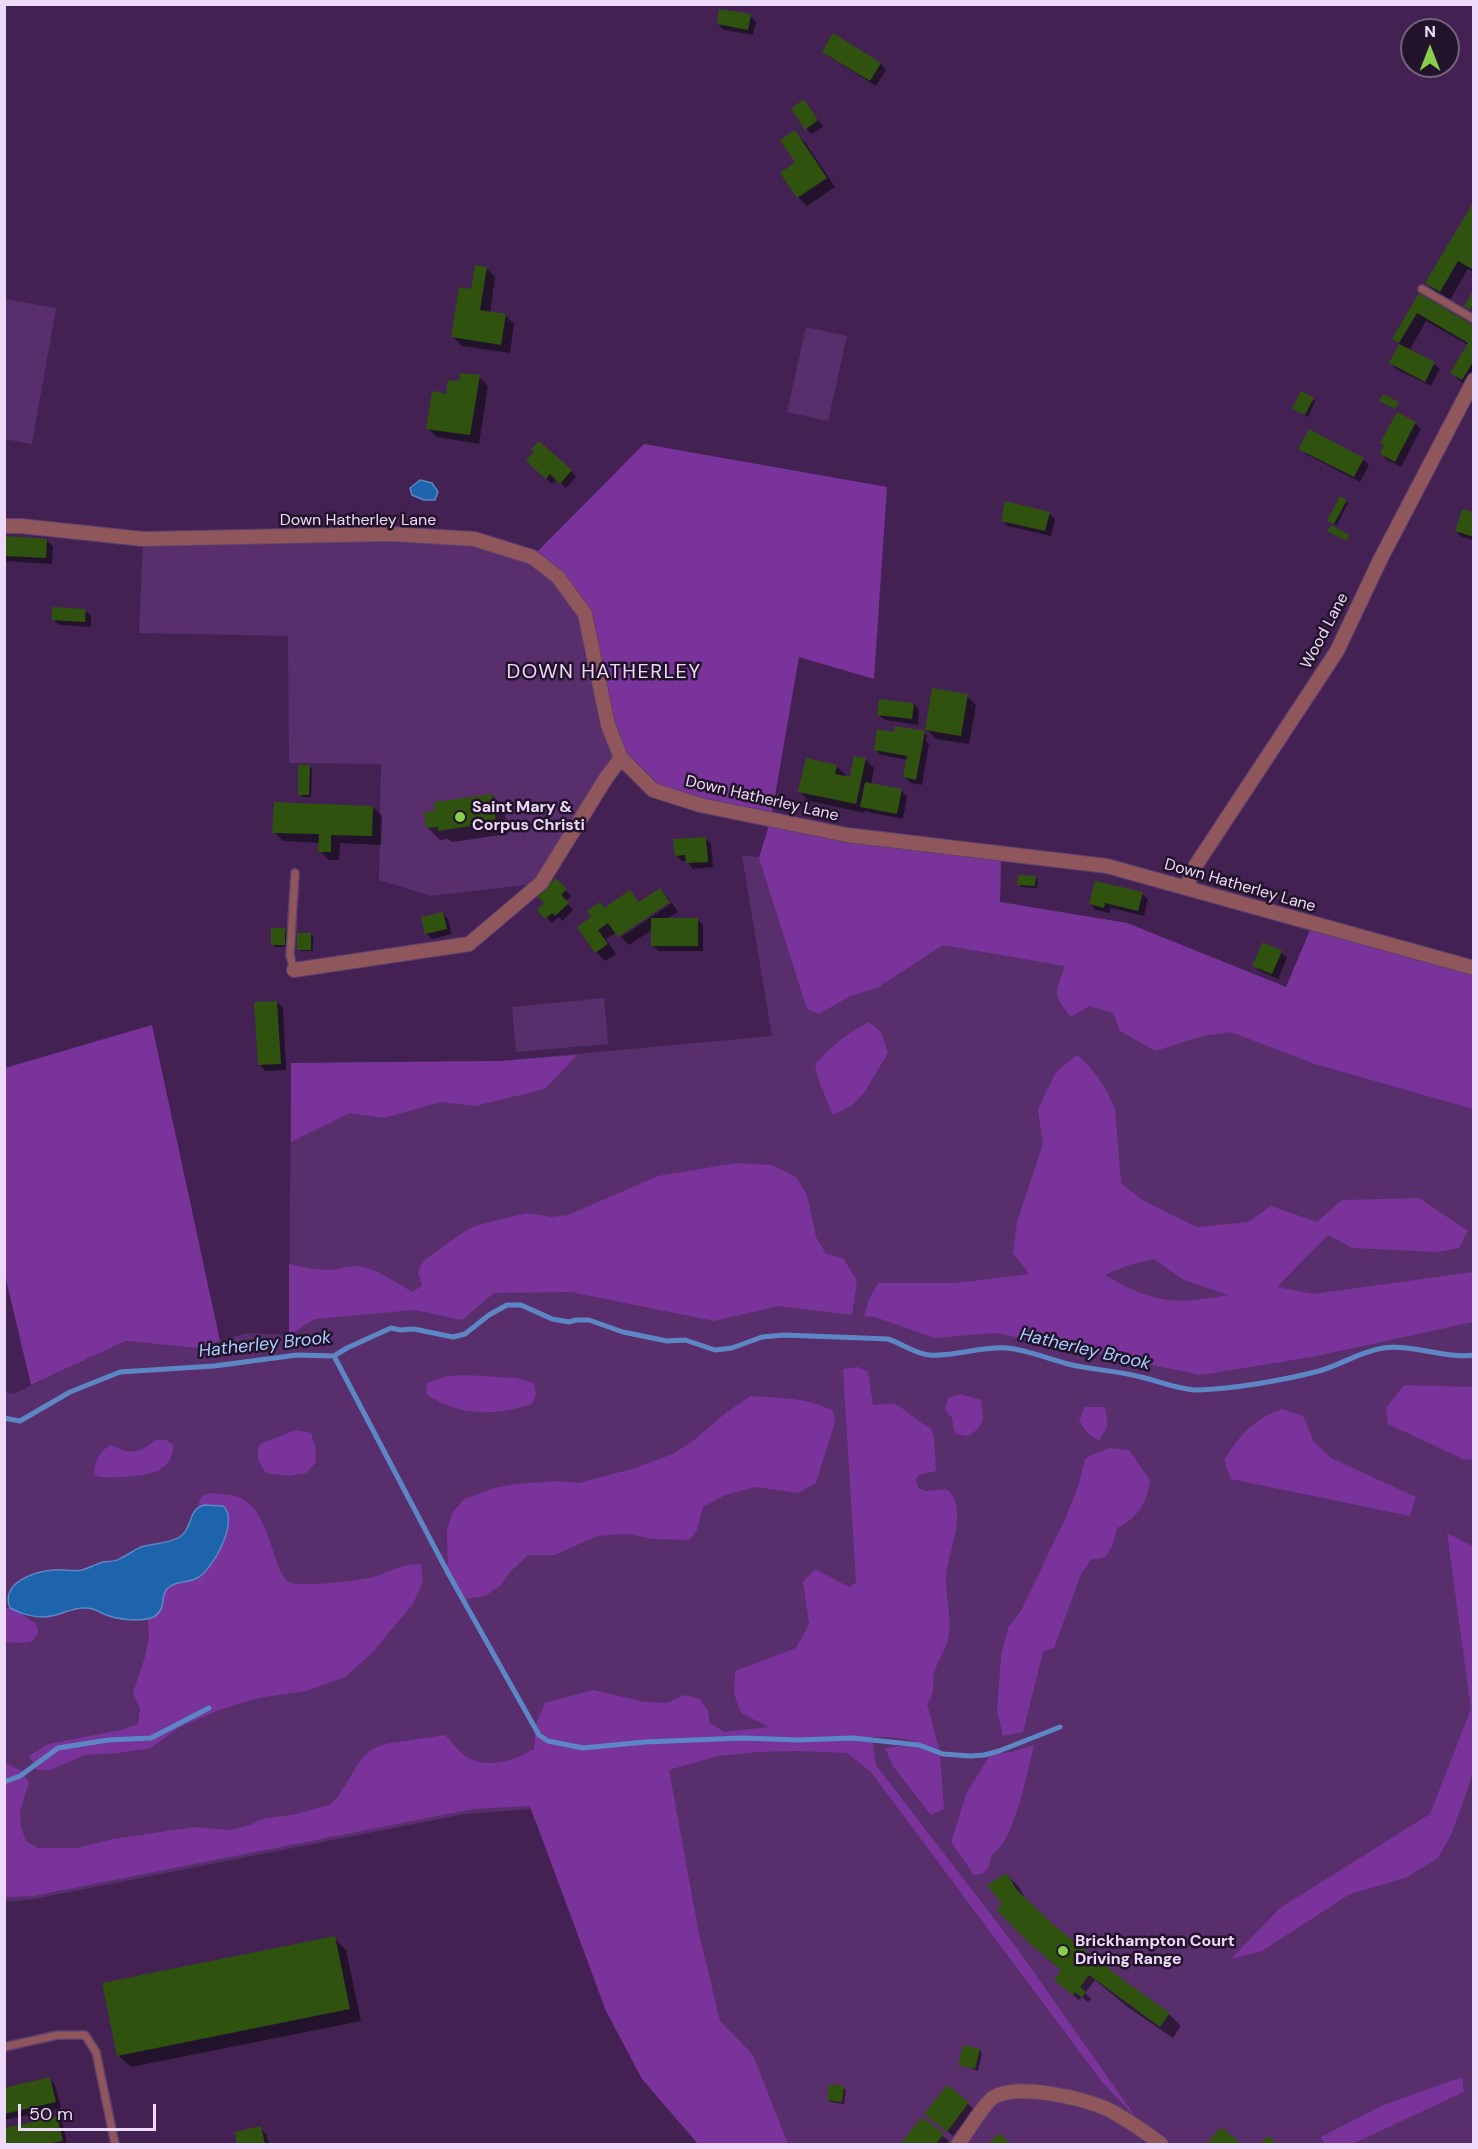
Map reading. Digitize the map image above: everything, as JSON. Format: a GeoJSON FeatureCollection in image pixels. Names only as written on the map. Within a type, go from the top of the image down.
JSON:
{"type":"FeatureCollection","features":[{"type":"Feature","properties":{"kind":"street","name":"Wood Lane"},"geometry":{"type":"LineString","coordinates":[[1186,887],[1196,865],[1337,651],[1380,560],[1473,380]]}},
{"type":"Feature","properties":{"kind":"street","name":"Down Hatherley Lane"},"geometry":{"type":"LineString","coordinates":[[4,526],[143,539],[391,534],[474,539],[532,558],[558,577],[585,614],[608,725],[621,758],[653,790],[700,805],[847,835],[1107,866],[1473,968]]}},
{"type":"Feature","properties":{"kind":"street"},"geometry":{"type":"LineString","coordinates":[[294,970],[469,944],[541,883],[606,778],[621,758]]}},
{"type":"Feature","properties":{"kind":"street"},"geometry":{"type":"LineString","coordinates":[[958,2145],[992,2098],[1007,2092],[1060,2096],[1088,2102],[1108,2110],[1161,2145]]}},
{"type":"Feature","properties":{"kind":"lane"},"geometry":{"type":"LineString","coordinates":[[1422,289],[1473,320]]}},
{"type":"Feature","properties":{"kind":"lane"},"geometry":{"type":"LineString","coordinates":[[294,970],[290,955],[295,873]]}},
{"type":"Feature","properties":{"kind":"lane"},"geometry":{"type":"LineString","coordinates":[[4,2047],[58,2035],[84,2035],[96,2052],[115,2145]]}},
{"type":"Feature","properties":{"kind":"shaded area"},"geometry":{"type":"Polygon","coordinates":[[[5,299],[56,308],[32,444],[5,439],[5,299]]]}},
{"type":"Feature","properties":{"kind":"shaded area"},"geometry":{"type":"Polygon","coordinates":[[[806,327],[847,336],[828,421],[787,412],[806,327]]]}},
{"type":"Feature","properties":{"kind":"shaded area"},"geometry":{"type":"Polygon","coordinates":[[[644,444],[887,487],[874,679],[799,657],[771,819],[653,790],[621,758],[585,614],[532,557],[644,444]]]}},
{"type":"Feature","properties":{"kind":"shaded area"},"geometry":{"type":"Polygon","coordinates":[[[143,539],[474,539],[532,558],[585,614],[621,758],[541,883],[431,896],[379,880],[381,764],[289,763],[288,636],[139,633],[143,539]]]}},
{"type":"Feature","properties":{"kind":"shaded area"},"geometry":{"type":"Polygon","coordinates":[[[771,819],[1001,854],[1000,902],[1127,923],[1286,987],[1473,968],[1473,2144],[710,2144],[648,2077],[530,1809],[465,1814],[34,1899],[5,1902],[4,1392],[13,1394],[126,1341],[196,1348],[247,1333],[289,1335],[291,1063],[500,1061],[772,1036],[742,855],[759,857],[771,819]]]}},
{"type":"Feature","properties":{"kind":"shaded area"},"geometry":{"type":"Polygon","coordinates":[[[771,819],[1001,854],[1000,902],[1127,923],[1286,987],[1313,923],[1473,968],[1473,1109],[1315,1064],[1231,1032],[1203,1036],[1155,1051],[1120,1031],[1113,1013],[1089,1006],[1071,1017],[1057,993],[1065,966],[943,945],[877,988],[850,996],[819,1014],[807,1009],[759,858],[771,819]]]}},
{"type":"Feature","properties":{"kind":"shaded area"},"geometry":{"type":"Polygon","coordinates":[[[604,998],[608,1044],[516,1052],[512,1007],[604,998]]]}},
{"type":"Feature","properties":{"kind":"shaded area"},"geometry":{"type":"Polygon","coordinates":[[[869,1022],[881,1032],[888,1053],[866,1090],[853,1105],[833,1115],[815,1065],[840,1040],[869,1022]]]}},
{"type":"Feature","properties":{"kind":"shaded area"},"geometry":{"type":"Polygon","coordinates":[[[152,1025],[220,1341],[196,1348],[126,1341],[31,1385],[5,1275],[5,1068],[152,1025]]]}},
{"type":"Feature","properties":{"kind":"shaded area"},"geometry":{"type":"Polygon","coordinates":[[[577,1055],[545,1089],[475,1106],[440,1102],[384,1118],[350,1113],[291,1142],[291,1063],[500,1061],[577,1055]]]}},
{"type":"Feature","properties":{"kind":"shaded area"},"geometry":{"type":"Polygon","coordinates":[[[1077,1055],[1090,1067],[1104,1086],[1115,1109],[1121,1183],[1142,1200],[1197,1227],[1248,1222],[1271,1206],[1317,1222],[1342,1200],[1419,1198],[1468,1231],[1459,1248],[1438,1252],[1352,1248],[1328,1235],[1277,1287],[1313,1294],[1473,1272],[1473,1322],[1312,1357],[1201,1375],[996,1333],[934,1338],[875,1317],[864,1316],[869,1299],[878,1283],[956,1283],[1029,1274],[1013,1253],[1017,1222],[1043,1144],[1038,1109],[1056,1072],[1077,1055]],[[1154,1259],[1129,1265],[1105,1275],[1136,1291],[1164,1299],[1193,1300],[1228,1295],[1184,1280],[1154,1259]]]}},
{"type":"Feature","properties":{"kind":"shaded area"},"geometry":{"type":"Polygon","coordinates":[[[736,1163],[772,1165],[796,1177],[807,1195],[816,1237],[826,1254],[843,1258],[857,1281],[852,1315],[779,1306],[714,1321],[571,1292],[494,1293],[462,1320],[415,1310],[315,1319],[289,1335],[289,1264],[325,1270],[363,1267],[382,1274],[412,1292],[422,1286],[418,1272],[423,1261],[465,1231],[478,1225],[527,1213],[552,1217],[568,1215],[658,1176],[736,1163]]]}},
{"type":"Feature","properties":{"kind":"shaded area"},"geometry":{"type":"Polygon","coordinates":[[[858,1367],[868,1372],[873,1405],[897,1405],[931,1428],[934,1436],[936,1471],[918,1475],[916,1480],[918,1488],[926,1491],[946,1489],[953,1497],[957,1507],[946,1581],[949,1636],[935,1670],[933,1692],[927,1704],[940,1752],[924,1744],[907,1740],[872,1737],[876,1765],[1019,1951],[1137,2119],[1102,2082],[871,1772],[847,1753],[759,1752],[718,1756],[669,1770],[698,1929],[720,2021],[753,2055],[788,2144],[698,2144],[642,2079],[606,2011],[530,1806],[473,1809],[33,1896],[5,1897],[5,1763],[20,1770],[29,1782],[20,1811],[21,1827],[26,1841],[38,1848],[77,1848],[113,1839],[194,1827],[230,1830],[262,1819],[296,1814],[329,1805],[338,1797],[360,1761],[370,1750],[385,1744],[445,1735],[463,1754],[474,1760],[491,1763],[509,1760],[534,1749],[536,1724],[545,1703],[593,1690],[645,1702],[667,1703],[685,1695],[700,1699],[708,1711],[710,1723],[724,1732],[769,1727],[741,1713],[734,1694],[735,1671],[796,1648],[809,1624],[803,1582],[815,1569],[849,1587],[856,1583],[843,1369],[858,1367]]]}},
{"type":"Feature","properties":{"kind":"shaded area"},"geometry":{"type":"Polygon","coordinates":[[[447,1376],[517,1378],[534,1383],[536,1394],[532,1404],[504,1411],[478,1412],[452,1407],[426,1394],[427,1383],[447,1376]]]}},
{"type":"Feature","properties":{"kind":"shaded area"},"geometry":{"type":"Polygon","coordinates":[[[1404,1385],[1473,1387],[1473,1459],[1465,1460],[1388,1424],[1386,1408],[1404,1385]]]}},
{"type":"Feature","properties":{"kind":"shaded area"},"geometry":{"type":"Polygon","coordinates":[[[960,1394],[981,1400],[983,1412],[981,1425],[969,1436],[955,1434],[952,1418],[945,1410],[948,1398],[960,1394]]]}},
{"type":"Feature","properties":{"kind":"shaded area"},"geometry":{"type":"Polygon","coordinates":[[[751,1396],[803,1401],[833,1411],[835,1422],[816,1483],[798,1493],[755,1487],[725,1495],[703,1507],[697,1530],[690,1540],[653,1539],[628,1534],[597,1536],[555,1555],[528,1555],[509,1573],[501,1585],[485,1596],[466,1599],[448,1573],[447,1531],[452,1513],[464,1499],[494,1488],[516,1484],[559,1481],[579,1483],[635,1468],[673,1454],[751,1396]]]}},
{"type":"Feature","properties":{"kind":"shaded area"},"geometry":{"type":"Polygon","coordinates":[[[1085,1407],[1105,1407],[1108,1425],[1099,1441],[1087,1433],[1079,1420],[1085,1407]]]}},
{"type":"Feature","properties":{"kind":"shaded area"},"geometry":{"type":"Polygon","coordinates":[[[1282,1409],[1303,1416],[1314,1442],[1331,1458],[1416,1497],[1410,1516],[1231,1479],[1224,1460],[1236,1443],[1256,1423],[1282,1409]]]}},
{"type":"Feature","properties":{"kind":"shaded area"},"geometry":{"type":"Polygon","coordinates":[[[296,1430],[311,1433],[316,1462],[306,1473],[288,1476],[266,1473],[258,1460],[260,1444],[296,1430]]]}},
{"type":"Feature","properties":{"kind":"shaded area"},"geometry":{"type":"Polygon","coordinates":[[[156,1440],[166,1440],[173,1445],[169,1462],[156,1471],[131,1476],[94,1475],[98,1457],[107,1447],[111,1445],[123,1450],[136,1451],[156,1440]]]}},
{"type":"Feature","properties":{"kind":"shaded area"},"geometry":{"type":"Polygon","coordinates":[[[1110,1448],[1129,1450],[1150,1480],[1144,1503],[1131,1519],[1117,1528],[1112,1547],[1105,1557],[1091,1560],[1081,1574],[1054,1648],[1043,1652],[1023,1732],[1003,1736],[997,1711],[1001,1656],[1008,1628],[1022,1609],[1065,1519],[1078,1487],[1085,1459],[1110,1448]]]}},
{"type":"Feature","properties":{"kind":"shaded area"},"geometry":{"type":"Polygon","coordinates":[[[210,1493],[235,1496],[250,1504],[265,1528],[280,1569],[291,1583],[319,1584],[355,1580],[373,1577],[402,1566],[421,1564],[423,1581],[413,1604],[371,1654],[345,1677],[306,1691],[258,1698],[219,1710],[180,1727],[151,1748],[85,1755],[50,1770],[37,1770],[29,1756],[48,1744],[121,1730],[138,1724],[140,1709],[133,1693],[145,1657],[149,1637],[148,1619],[154,1602],[173,1584],[196,1579],[211,1563],[226,1535],[228,1516],[222,1506],[198,1506],[201,1497],[210,1493]]]}},
{"type":"Feature","properties":{"kind":"shaded area"},"geometry":{"type":"Polygon","coordinates":[[[1447,1533],[1474,1547],[1473,1773],[1452,1833],[1438,1858],[1405,1878],[1350,1894],[1262,1951],[1231,1959],[1280,1908],[1430,1814],[1471,1709],[1447,1533]]]}},
{"type":"Feature","properties":{"kind":"shaded area"},"geometry":{"type":"Polygon","coordinates":[[[5,1608],[15,1609],[36,1624],[38,1632],[33,1641],[5,1642],[5,1608]]]}},
{"type":"Feature","properties":{"kind":"shaded area"},"geometry":{"type":"Polygon","coordinates":[[[1034,1745],[1014,1821],[1000,1847],[992,1854],[988,1869],[974,1875],[951,1842],[967,1792],[990,1755],[1012,1752],[1034,1745]]]}},
{"type":"Feature","properties":{"kind":"shaded area"},"geometry":{"type":"Polygon","coordinates":[[[917,1747],[940,1755],[944,1809],[931,1815],[893,1766],[885,1748],[917,1747]]]}},
{"type":"Feature","properties":{"kind":"shaded area"},"geometry":{"type":"Polygon","coordinates":[[[1462,2077],[1464,2092],[1352,2144],[1324,2144],[1321,2137],[1381,2106],[1462,2077]]]}},
{"type":"Feature","properties":{"kind":"water"},"geometry":{"type":"Polygon","coordinates":[[[420,480],[432,483],[438,492],[435,500],[424,500],[412,495],[410,488],[420,480]]]}},
{"type":"Feature","properties":{"kind":"water"},"geometry":{"type":"Polygon","coordinates":[[[204,1505],[223,1506],[227,1513],[228,1522],[222,1544],[210,1565],[197,1578],[174,1584],[167,1589],[161,1610],[154,1617],[136,1620],[122,1619],[93,1609],[81,1608],[41,1617],[24,1614],[10,1608],[8,1599],[10,1591],[22,1580],[47,1571],[82,1570],[103,1562],[117,1560],[141,1547],[177,1539],[185,1532],[195,1510],[204,1505]]]}},
{"type":"Feature","properties":{"kind":"building"},"geometry":{"type":"Polygon","coordinates":[[[719,9],[751,14],[748,30],[717,24],[719,9]]]}},
{"type":"Feature","properties":{"kind":"building"},"geometry":{"type":"Polygon","coordinates":[[[833,33],[881,63],[870,81],[822,52],[833,33]]]}},
{"type":"Feature","properties":{"kind":"building"},"geometry":{"type":"Polygon","coordinates":[[[804,99],[818,120],[805,130],[791,109],[804,99]]]}},
{"type":"Feature","properties":{"kind":"building"},"geometry":{"type":"Polygon","coordinates":[[[795,130],[827,178],[797,198],[780,173],[795,162],[780,140],[795,130]]]}},
{"type":"Feature","properties":{"kind":"building"},"geometry":{"type":"Polygon","coordinates":[[[1474,201],[1474,270],[1458,261],[1440,292],[1425,283],[1474,201]]]}},
{"type":"Feature","properties":{"kind":"building"},"geometry":{"type":"Polygon","coordinates":[[[475,265],[487,267],[480,310],[506,314],[501,345],[451,337],[459,287],[471,289],[475,265]]]}},
{"type":"Feature","properties":{"kind":"building"},"geometry":{"type":"Polygon","coordinates":[[[1474,289],[1474,303],[1470,310],[1464,306],[1474,289]]]}},
{"type":"Feature","properties":{"kind":"building"},"geometry":{"type":"Polygon","coordinates":[[[1419,293],[1474,326],[1474,360],[1462,380],[1450,373],[1468,343],[1417,313],[1399,343],[1392,339],[1419,293]]]}},
{"type":"Feature","properties":{"kind":"building"},"geometry":{"type":"Polygon","coordinates":[[[1399,344],[1435,362],[1425,382],[1389,363],[1399,344]]]}},
{"type":"Feature","properties":{"kind":"building"},"geometry":{"type":"Polygon","coordinates":[[[461,373],[480,375],[470,435],[426,429],[432,391],[446,394],[448,380],[459,381],[461,373]]]}},
{"type":"Feature","properties":{"kind":"building"},"geometry":{"type":"Polygon","coordinates":[[[1301,391],[1314,398],[1305,415],[1292,409],[1301,391]]]}},
{"type":"Feature","properties":{"kind":"building"},"geometry":{"type":"Polygon","coordinates":[[[1383,394],[1399,402],[1395,409],[1379,401],[1383,394]]]}},
{"type":"Feature","properties":{"kind":"building"},"geometry":{"type":"Polygon","coordinates":[[[1397,412],[1416,422],[1395,462],[1380,454],[1384,445],[1380,443],[1397,412]]]}},
{"type":"Feature","properties":{"kind":"building"},"geometry":{"type":"Polygon","coordinates":[[[1309,429],[1364,458],[1354,477],[1298,449],[1309,429]]]}},
{"type":"Feature","properties":{"kind":"building"},"geometry":{"type":"Polygon","coordinates":[[[539,441],[572,470],[560,484],[550,474],[546,479],[526,461],[534,451],[531,449],[539,441]]]}},
{"type":"Feature","properties":{"kind":"building"},"geometry":{"type":"Polygon","coordinates":[[[1340,496],[1347,500],[1334,524],[1327,521],[1340,496]]]}},
{"type":"Feature","properties":{"kind":"building"},"geometry":{"type":"Polygon","coordinates":[[[1005,501],[1050,512],[1045,531],[1001,521],[1005,501]]]}},
{"type":"Feature","properties":{"kind":"building"},"geometry":{"type":"Polygon","coordinates":[[[1462,509],[1474,512],[1474,537],[1455,531],[1462,509]]]}},
{"type":"Feature","properties":{"kind":"building"},"geometry":{"type":"Polygon","coordinates":[[[1331,525],[1349,535],[1346,541],[1327,531],[1331,525]]]}},
{"type":"Feature","properties":{"kind":"building"},"geometry":{"type":"Polygon","coordinates":[[[4,536],[47,539],[46,558],[4,556],[4,536]]]}},
{"type":"Feature","properties":{"kind":"building"},"geometry":{"type":"Polygon","coordinates":[[[52,607],[86,609],[85,622],[52,620],[52,607]]]}},
{"type":"Feature","properties":{"kind":"building"},"geometry":{"type":"Polygon","coordinates":[[[932,688],[968,694],[961,736],[925,730],[932,688]]]}},
{"type":"Feature","properties":{"kind":"building"},"geometry":{"type":"Polygon","coordinates":[[[879,699],[914,703],[912,719],[877,715],[879,699]]]}},
{"type":"Feature","properties":{"kind":"building"},"geometry":{"type":"Polygon","coordinates":[[[895,726],[925,731],[916,780],[903,777],[907,756],[874,750],[877,729],[894,732],[895,726]]]}},
{"type":"Feature","properties":{"kind":"building"},"geometry":{"type":"Polygon","coordinates":[[[854,756],[866,758],[856,804],[798,792],[806,758],[837,765],[835,774],[850,777],[854,756]]]}},
{"type":"Feature","properties":{"kind":"building"},"geometry":{"type":"Polygon","coordinates":[[[298,765],[310,765],[309,795],[298,795],[298,765]]]}},
{"type":"Feature","properties":{"kind":"building"},"geometry":{"type":"Polygon","coordinates":[[[865,782],[902,789],[897,814],[860,807],[865,782]]]}},
{"type":"Feature","properties":{"kind":"building","name":"Saint Mary & Corpus Christi"},"geometry":{"type":"Polygon","coordinates":[[[492,794],[496,822],[438,831],[438,827],[426,828],[424,812],[435,811],[434,802],[492,794]]]}},
{"type":"Feature","properties":{"kind":"building"},"geometry":{"type":"Polygon","coordinates":[[[274,802],[373,806],[372,836],[331,835],[331,852],[318,852],[319,834],[272,833],[274,802]]]}},
{"type":"Feature","properties":{"kind":"building"},"geometry":{"type":"Polygon","coordinates":[[[706,837],[708,862],[686,863],[685,855],[675,856],[673,839],[706,837]]]}},
{"type":"Feature","properties":{"kind":"building"},"geometry":{"type":"Polygon","coordinates":[[[1018,875],[1036,876],[1035,886],[1017,885],[1018,875]]]}},
{"type":"Feature","properties":{"kind":"building"},"geometry":{"type":"Polygon","coordinates":[[[556,878],[567,889],[561,895],[569,903],[555,916],[552,913],[545,919],[537,910],[544,903],[537,896],[556,878]]]}},
{"type":"Feature","properties":{"kind":"building"},"geometry":{"type":"Polygon","coordinates":[[[1095,881],[1143,892],[1138,911],[1105,903],[1104,908],[1089,904],[1095,881]]]}},
{"type":"Feature","properties":{"kind":"building"},"geometry":{"type":"Polygon","coordinates":[[[660,888],[670,902],[618,937],[608,923],[598,930],[608,944],[595,953],[577,927],[591,917],[587,911],[600,902],[604,908],[630,890],[639,902],[660,888]]]}},
{"type":"Feature","properties":{"kind":"building"},"geometry":{"type":"Polygon","coordinates":[[[443,912],[447,929],[425,934],[421,917],[443,912]]]}},
{"type":"Feature","properties":{"kind":"building"},"geometry":{"type":"Polygon","coordinates":[[[651,918],[698,918],[698,946],[651,946],[651,918]]]}},
{"type":"Feature","properties":{"kind":"building"},"geometry":{"type":"Polygon","coordinates":[[[271,928],[285,928],[285,945],[271,945],[271,928]]]}},
{"type":"Feature","properties":{"kind":"building"},"geometry":{"type":"Polygon","coordinates":[[[297,933],[311,933],[311,950],[297,950],[297,933]]]}},
{"type":"Feature","properties":{"kind":"building"},"geometry":{"type":"Polygon","coordinates":[[[1263,942],[1282,951],[1272,974],[1252,966],[1263,942]]]}},
{"type":"Feature","properties":{"kind":"building"},"geometry":{"type":"Polygon","coordinates":[[[277,1001],[281,1064],[258,1065],[254,1002],[277,1001]]]}},
{"type":"Feature","properties":{"kind":"building","name":"Brickhampton Court Driving Range"},"geometry":{"type":"Polygon","coordinates":[[[1007,1873],[1016,1889],[1055,1926],[1126,1982],[1170,2013],[1160,2027],[1089,1975],[1080,1987],[1086,1992],[1082,1998],[1075,1992],[1073,1995],[1054,1980],[1061,1970],[1029,1943],[997,1910],[1002,1904],[987,1885],[1007,1873]]]}},
{"type":"Feature","properties":{"kind":"building"},"geometry":{"type":"Polygon","coordinates":[[[335,1936],[350,2009],[117,2056],[102,1983],[335,1936]]]}},
{"type":"Feature","properties":{"kind":"building"},"geometry":{"type":"Polygon","coordinates":[[[963,2045],[980,2049],[975,2069],[958,2065],[963,2045]]]}},
{"type":"Feature","properties":{"kind":"building"},"geometry":{"type":"Polygon","coordinates":[[[50,2077],[56,2102],[4,2114],[4,2088],[50,2077]]]}},
{"type":"Feature","properties":{"kind":"building"},"geometry":{"type":"Polygon","coordinates":[[[829,2084],[844,2086],[842,2102],[827,2100],[829,2084]]]}},
{"type":"Feature","properties":{"kind":"building"},"geometry":{"type":"Polygon","coordinates":[[[947,2085],[969,2102],[947,2132],[924,2114],[947,2085]]]}},
{"type":"Feature","properties":{"kind":"building"},"geometry":{"type":"Polygon","coordinates":[[[57,2117],[63,2141],[47,2144],[4,2144],[4,2128],[57,2117]]]}},
{"type":"Feature","properties":{"kind":"building"},"geometry":{"type":"Polygon","coordinates":[[[922,2117],[944,2134],[936,2144],[900,2144],[922,2117]]]}},
{"type":"Feature","properties":{"kind":"building"},"geometry":{"type":"Polygon","coordinates":[[[261,2126],[265,2144],[237,2144],[235,2132],[261,2126]]]}},
{"type":"Feature","properties":{"kind":"building"},"geometry":{"type":"Polygon","coordinates":[[[1221,2127],[1242,2144],[1206,2144],[1221,2127]]]}},
{"type":"Feature","properties":{"kind":"building"},"geometry":{"type":"Polygon","coordinates":[[[999,2133],[1011,2144],[988,2144],[999,2133]]]}},
{"type":"Feature","properties":{"kind":"building"},"geometry":{"type":"Polygon","coordinates":[[[1268,2136],[1278,2144],[1260,2144],[1268,2136]]]}},
{"type":"Feature","properties":{"kind":"waterway","name":"Hatherley Brook"},"geometry":{"type":"LineString","coordinates":[[4,1418],[20,1421],[70,1392],[120,1372],[214,1366],[297,1355],[334,1356],[391,1328],[414,1329],[453,1337],[465,1334],[489,1315],[507,1305],[521,1305],[552,1319],[569,1322],[589,1320],[623,1332],[667,1341],[685,1340],[715,1350],[732,1348],[762,1337],[784,1335],[888,1339],[919,1353],[930,1355],[1007,1348],[1068,1364],[1145,1378],[1191,1390],[1275,1381],[1328,1368],[1366,1352],[1383,1348],[1395,1347],[1451,1355],[1474,1355]]}},
{"type":"Feature","properties":{"kind":"waterway"},"geometry":{"type":"LineString","coordinates":[[334,1356],[448,1573],[539,1735],[548,1741],[583,1748],[645,1742],[742,1738],[798,1740],[853,1738],[919,1745],[943,1754],[971,1756],[999,1751],[1060,1727]]}},
{"type":"Feature","properties":{"kind":"waterway"},"geometry":{"type":"LineString","coordinates":[[4,1782],[20,1776],[58,1748],[108,1740],[151,1738],[209,1708]]}},
{"type":"Feature","properties":{"kind":"place","name":"Saint Mary & Corpus Christi"},"geometry":{"type":"Point","coordinates":[460,817]}},
{"type":"Feature","properties":{"kind":"place","name":"Brickhampton Court Driving Range"},"geometry":{"type":"Point","coordinates":[1063,1951]}},
{"type":"Feature","properties":{"kind":"district","name":"DOWN HATHERLEY"},"geometry":{"type":"Point","coordinates":[604,673]}}]}
